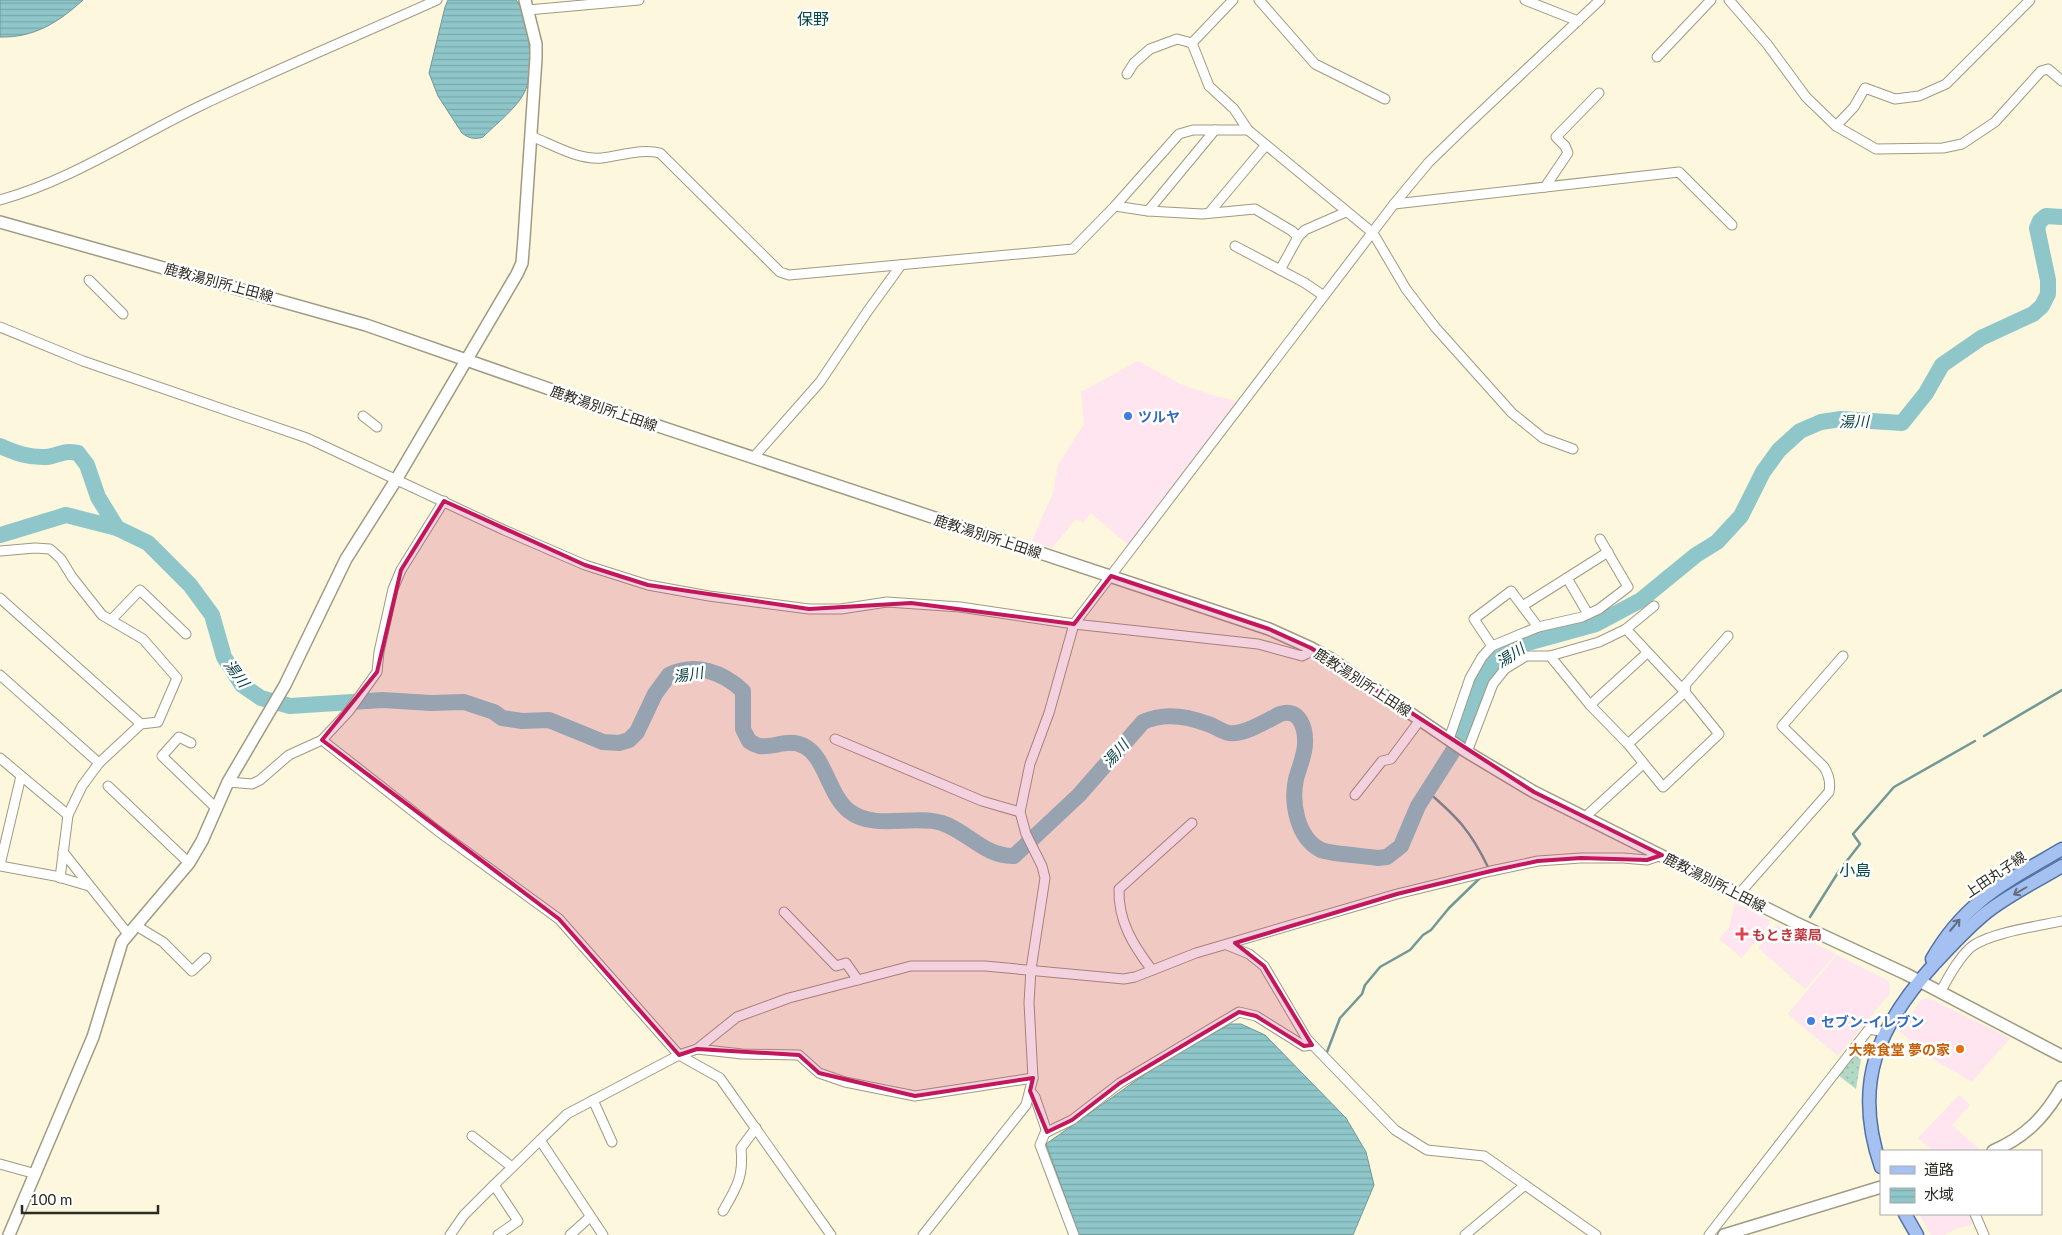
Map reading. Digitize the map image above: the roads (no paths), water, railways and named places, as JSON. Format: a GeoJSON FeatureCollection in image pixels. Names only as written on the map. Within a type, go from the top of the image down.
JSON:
{"type":"FeatureCollection","features":[{"type":"Feature","properties":{"kind":"main road"},"geometry":{"type":"LineString","coordinates":[[9,1235],[93,1037],[119,950],[132,930],[189,863],[217,809],[228,782],[285,685],[346,559],[468,360],[513,284],[522,263],[536,44],[527,5]]}},
{"type":"Feature","properties":{"kind":"main road","name":"鹿教湯別所上田線"},"geometry":{"type":"LineString","coordinates":[[0,222],[308,307],[384,331],[601,407],[1269,629],[1311,648],[1465,751],[1534,792],[1919,981],[2062,1056]]}},
{"type":"Feature","properties":{"kind":"main road","name":"上田丸子線"},"geometry":{"type":"LineString","coordinates":[[1880,1164],[1870,1132],[1868,1101],[1874,1064],[1885,1032],[1946,936],[1966,912],[1996,888],[2062,849]]}},
{"type":"Feature","properties":{"kind":"main road","name":"上田丸子線"},"geometry":{"type":"LineString","coordinates":[[1919,981],[1960,936],[1987,912],[2061,870]]}},
{"type":"Feature","properties":{"kind":"main road"},"geometry":{"type":"LineString","coordinates":[[1995,1150],[2019,1139],[2031,1129],[2062,1087]]}},
{"type":"Feature","properties":{"kind":"main road"},"geometry":{"type":"LineString","coordinates":[[1724,1235],[1880,1187]]}},
{"type":"Feature","properties":{"kind":"main road"},"geometry":{"type":"LineString","coordinates":[[1906,1215],[1917,1235]]}},
{"type":"Feature","properties":{"kind":"street"},"geometry":{"type":"LineString","coordinates":[[0,200],[19,195],[109,154],[198,107],[437,0]]}},
{"type":"Feature","properties":{"kind":"street"},"geometry":{"type":"LineString","coordinates":[[527,5],[639,0]]}},
{"type":"Feature","properties":{"kind":"street"},"geometry":{"type":"LineString","coordinates":[[1192,43],[1233,0]]}},
{"type":"Feature","properties":{"kind":"street"},"geometry":{"type":"LineString","coordinates":[[1259,0],[1315,64],[1385,99]]}},
{"type":"Feature","properties":{"kind":"street"},"geometry":{"type":"LineString","coordinates":[[1525,0],[1578,21]]}},
{"type":"Feature","properties":{"kind":"street"},"geometry":{"type":"LineString","coordinates":[[923,1235],[1026,1105],[1030,1091],[1033,1078],[1029,1011],[1031,969],[1045,878],[1042,866],[1026,834],[1020,812],[1030,764],[1049,713],[1074,624],[1394,204],[1429,162],[1600,0]]}},
{"type":"Feature","properties":{"kind":"street"},"geometry":{"type":"LineString","coordinates":[[1657,57],[1711,0]]}},
{"type":"Feature","properties":{"kind":"street"},"geometry":{"type":"LineString","coordinates":[[1729,0],[1767,44],[1806,97],[1836,126],[1876,150],[1943,148],[1962,144],[1995,122],[2041,71],[2048,69],[2062,81]]}},
{"type":"Feature","properties":{"kind":"street"},"geometry":{"type":"LineString","coordinates":[[1836,126],[1854,107],[1865,88],[1895,100],[1919,96],[1946,84],[2030,0]]}},
{"type":"Feature","properties":{"kind":"street"},"geometry":{"type":"LineString","coordinates":[[1128,74],[1134,63],[1150,50],[1177,39],[1192,43]]}},
{"type":"Feature","properties":{"kind":"street"},"geometry":{"type":"LineString","coordinates":[[1192,43],[1209,86],[1234,109],[1248,130],[1373,233],[1406,288],[1436,327],[1512,413],[1543,438],[1573,449]]}},
{"type":"Feature","properties":{"kind":"street"},"geometry":{"type":"LineString","coordinates":[[1545,187],[1568,153],[1565,146],[1556,137],[1599,93]]}},
{"type":"Feature","properties":{"kind":"street"},"geometry":{"type":"LineString","coordinates":[[531,136],[576,154],[600,158],[650,150],[660,153],[780,272],[790,275],[1073,248],[1115,206],[1179,134],[1193,130],[1248,130]]}},
{"type":"Feature","properties":{"kind":"street"},"geometry":{"type":"LineString","coordinates":[[1148,211],[1214,130]]}},
{"type":"Feature","properties":{"kind":"street"},"geometry":{"type":"LineString","coordinates":[[1209,213],[1266,146]]}},
{"type":"Feature","properties":{"kind":"street"},"geometry":{"type":"LineString","coordinates":[[1394,204],[1679,172],[1732,225]]}},
{"type":"Feature","properties":{"kind":"street"},"geometry":{"type":"LineString","coordinates":[[1115,206],[1148,211],[1209,213],[1255,209],[1292,231],[1298,237]]}},
{"type":"Feature","properties":{"kind":"street"},"geometry":{"type":"LineString","coordinates":[[1280,270],[1298,237],[1305,230],[1346,212]]}},
{"type":"Feature","properties":{"kind":"street"},"geometry":{"type":"LineString","coordinates":[[1235,246],[1305,282],[1324,296]]}},
{"type":"Feature","properties":{"kind":"street"},"geometry":{"type":"LineString","coordinates":[[753,458],[820,382],[901,265]]}},
{"type":"Feature","properties":{"kind":"street"},"geometry":{"type":"LineString","coordinates":[[89,280],[123,314]]}},
{"type":"Feature","properties":{"kind":"street"},"geometry":{"type":"LineString","coordinates":[[0,327],[83,361],[307,438],[504,530],[585,565],[648,585],[709,596],[809,609],[827,610],[887,602],[960,607],[1074,624],[1258,644],[1302,656],[1311,648]]}},
{"type":"Feature","properties":{"kind":"street"},"geometry":{"type":"LineString","coordinates":[[363,416],[377,427]]}},
{"type":"Feature","properties":{"kind":"street"},"geometry":{"type":"LineString","coordinates":[[228,782],[252,784],[289,755],[322,740],[349,711],[376,672],[378,652],[389,607],[401,570],[444,501]]}},
{"type":"Feature","properties":{"kind":"street"},"geometry":{"type":"LineString","coordinates":[[1450,740],[1470,678],[1482,657],[1492,646],[1538,627],[1582,617],[1598,609],[1628,587],[1600,538]]}},
{"type":"Feature","properties":{"kind":"street"},"geometry":{"type":"LineString","coordinates":[[0,551],[36,548],[50,550],[61,560],[102,615],[143,639],[177,678],[158,722],[141,724],[99,763],[79,791],[68,815],[60,878]]}},
{"type":"Feature","properties":{"kind":"street"},"geometry":{"type":"LineString","coordinates":[[1524,605],[1608,552]]}},
{"type":"Feature","properties":{"kind":"street"},"geometry":{"type":"LineString","coordinates":[[1567,578],[1588,614]]}},
{"type":"Feature","properties":{"kind":"street"},"geometry":{"type":"LineString","coordinates":[[112,620],[140,590],[186,634]]}},
{"type":"Feature","properties":{"kind":"street"},"geometry":{"type":"LineString","coordinates":[[1492,646],[1474,619],[1512,591],[1524,605],[1538,627]]}},
{"type":"Feature","properties":{"kind":"street"},"geometry":{"type":"LineString","coordinates":[[0,598],[141,724]]}},
{"type":"Feature","properties":{"kind":"street"},"geometry":{"type":"LineString","coordinates":[[1465,751],[1493,684],[1505,668],[1526,656],[1550,656],[1600,642],[1626,629],[1654,606]]}},
{"type":"Feature","properties":{"kind":"street"},"geometry":{"type":"LineString","coordinates":[[1550,656],[1590,705],[1628,744],[1664,787],[1719,734],[1685,692],[1626,629]]}},
{"type":"Feature","properties":{"kind":"street"},"geometry":{"type":"LineString","coordinates":[[1628,744],[1685,692],[1686,684],[1728,636]]}},
{"type":"Feature","properties":{"kind":"street"},"geometry":{"type":"LineString","coordinates":[[1590,705],[1648,653]]}},
{"type":"Feature","properties":{"kind":"street"},"geometry":{"type":"LineString","coordinates":[[1740,894],[1829,792],[1828,774],[1824,767],[1782,726],[1843,656]]}},
{"type":"Feature","properties":{"kind":"street"},"geometry":{"type":"LineString","coordinates":[[0,675],[99,763]]}},
{"type":"Feature","properties":{"kind":"street"},"geometry":{"type":"LineString","coordinates":[[1356,795],[1382,762],[1391,759],[1420,720]]}},
{"type":"Feature","properties":{"kind":"street"},"geometry":{"type":"LineString","coordinates":[[191,743],[179,737],[162,756],[217,809]]}},
{"type":"Feature","properties":{"kind":"street"},"geometry":{"type":"LineString","coordinates":[[836,739],[982,801],[1020,812]]}},
{"type":"Feature","properties":{"kind":"street"},"geometry":{"type":"LineString","coordinates":[[322,740],[438,831],[559,919],[679,1055],[720,1078],[831,1235]]}},
{"type":"Feature","properties":{"kind":"street"},"geometry":{"type":"LineString","coordinates":[[0,758],[68,815]]}},
{"type":"Feature","properties":{"kind":"street"},"geometry":{"type":"LineString","coordinates":[[1584,818],[1643,764]]}},
{"type":"Feature","properties":{"kind":"street"},"geometry":{"type":"LineString","coordinates":[[21,776],[0,866],[60,878],[88,886]]}},
{"type":"Feature","properties":{"kind":"street"},"geometry":{"type":"LineString","coordinates":[[108,786],[189,863]]}},
{"type":"Feature","properties":{"kind":"street"},"geometry":{"type":"LineString","coordinates":[[1152,970],[1134,947],[1118,907],[1119,889],[1192,823]]}},
{"type":"Feature","properties":{"kind":"street"},"geometry":{"type":"LineString","coordinates":[[63,852],[88,886],[132,930],[163,942],[192,971],[206,958]]}},
{"type":"Feature","properties":{"kind":"street"},"geometry":{"type":"LineString","coordinates":[[455,1233],[464,1215],[567,1114],[679,1055],[697,1048],[737,1017],[789,998],[911,966],[985,966],[1031,969],[1112,979],[1135,977],[1196,954],[1397,894],[1491,871],[1538,861],[1581,858],[1647,860],[1662,855]]}},
{"type":"Feature","properties":{"kind":"street"},"geometry":{"type":"LineString","coordinates":[[2050,856],[2061,870]]}},
{"type":"Feature","properties":{"kind":"street"},"geometry":{"type":"LineString","coordinates":[[784,912],[836,966],[846,963],[858,980]]}},
{"type":"Feature","properties":{"kind":"street"},"geometry":{"type":"LineString","coordinates":[[1940,992],[1953,968],[1967,951],[1978,943],[2019,930],[2062,921]]}},
{"type":"Feature","properties":{"kind":"street"},"geometry":{"type":"LineString","coordinates":[[1227,945],[1249,954],[1264,966],[1312,1045],[1387,1124],[1427,1150],[1484,1156],[1596,1235]]}},
{"type":"Feature","properties":{"kind":"street"},"geometry":{"type":"LineString","coordinates":[[1074,1235],[1040,1145],[1047,1132],[1072,1120],[1128,1078],[1239,1012],[1256,1016],[1304,1046],[1312,1045]]}},
{"type":"Feature","properties":{"kind":"street"},"geometry":{"type":"LineString","coordinates":[[1709,1235],[1869,1029],[1885,1032]]}},
{"type":"Feature","properties":{"kind":"street"},"geometry":{"type":"LineString","coordinates":[[697,1048],[742,1054],[799,1055],[819,1073],[845,1082],[915,1096],[1033,1078]]}},
{"type":"Feature","properties":{"kind":"street"},"geometry":{"type":"LineString","coordinates":[[1030,1091],[1035,1097],[1047,1132]]}},
{"type":"Feature","properties":{"kind":"street"},"geometry":{"type":"LineString","coordinates":[[593,1100],[612,1142]]}},
{"type":"Feature","properties":{"kind":"street"},"geometry":{"type":"LineString","coordinates":[[723,1211],[739,1184],[743,1167],[741,1148],[756,1128]]}},
{"type":"Feature","properties":{"kind":"street"},"geometry":{"type":"LineString","coordinates":[[472,1136],[512,1167]]}},
{"type":"Feature","properties":{"kind":"street"},"geometry":{"type":"LineString","coordinates":[[540,1140],[602,1235]]}},
{"type":"Feature","properties":{"kind":"street"},"geometry":{"type":"LineString","coordinates":[[0,1164],[36,1174]]}},
{"type":"Feature","properties":{"kind":"street"},"geometry":{"type":"LineString","coordinates":[[494,1185],[518,1221],[498,1235]]}},
{"type":"Feature","properties":{"kind":"street"},"geometry":{"type":"LineString","coordinates":[[1464,1235],[1525,1185]]}},
{"type":"Feature","properties":{"kind":"street"},"geometry":{"type":"LineString","coordinates":[[1975,1215],[1984,1235]]}},
{"type":"Feature","properties":{"kind":"street"},"geometry":{"type":"LineString","coordinates":[[570,1235],[590,1216]]}},
{"type":"Feature","properties":{"kind":"water"},"geometry":{"type":"Polygon","coordinates":[[[0,0],[83,0],[55,22],[35,32],[12,37],[0,37],[0,0]]]}},
{"type":"Feature","properties":{"kind":"water"},"geometry":{"type":"Polygon","coordinates":[[[448,0],[516,0],[525,18],[530,58],[528,82],[525,91],[512,109],[480,138],[472,138],[462,133],[438,96],[429,73],[448,0]]]}},
{"type":"Feature","properties":{"kind":"water"},"geometry":{"type":"Polygon","coordinates":[[[1231,1024],[1241,1024],[1265,1035],[1346,1118],[1366,1152],[1374,1185],[1353,1235],[1079,1235],[1046,1144],[1175,1053],[1231,1024]]]}},
{"type":"Feature","properties":{"kind":"waterway","name":"湯川"},"geometry":{"type":"LineString","coordinates":[[0,535],[66,515],[117,528],[148,543],[190,585],[212,615],[224,657],[242,685],[261,698],[290,706],[383,700],[431,703],[464,702],[494,712],[502,718],[522,721],[549,720],[603,742],[619,743],[629,740],[637,732],[655,694],[669,675],[689,669],[699,669],[718,674],[743,691],[743,729],[749,741],[759,746],[787,743],[804,746],[817,758],[836,796],[849,811],[859,817],[870,820],[918,820],[942,823],[985,848],[1004,855],[1014,856],[1079,795],[1143,722],[1159,717],[1176,716],[1200,721],[1226,732],[1235,733],[1255,727],[1280,714],[1292,714],[1297,717],[1303,726],[1305,739],[1303,758],[1296,779],[1294,799],[1301,829],[1306,837],[1321,850],[1340,854],[1378,858],[1387,857],[1401,846],[1418,806],[1460,740],[1482,679],[1497,659],[1520,645],[1596,624],[1641,600],[1696,555],[1717,542],[1741,516],[1763,472],[1779,450],[1800,431],[1821,422],[1841,419],[1902,423],[1926,393],[1942,365],[1981,338],[2033,314],[2042,306],[2048,294],[2048,280],[2037,228],[2040,221],[2046,216],[2062,217]]}},
{"type":"Feature","properties":{"kind":"waterway","name":"湯川"},"geometry":{"type":"LineString","coordinates":[[0,446],[34,457],[47,457],[65,452],[78,453],[87,465],[98,497],[117,528]]}},
{"type":"Feature","properties":{"kind":"waterway"},"geometry":{"type":"LineString","coordinates":[[1984,736],[2062,690]]}},
{"type":"Feature","properties":{"kind":"waterway"},"geometry":{"type":"LineString","coordinates":[[1810,917],[1839,871],[1860,844],[1853,834],[1894,787],[1975,741]]}},
{"type":"Feature","properties":{"kind":"waterway"},"geometry":{"type":"LineString","coordinates":[[1427,791],[1455,817],[1469,834],[1488,867],[1487,869]]}},
{"type":"Feature","properties":{"kind":"waterway"},"geometry":{"type":"LineString","coordinates":[[1327,1052],[1340,1018],[1362,994],[1365,985],[1380,967],[1410,950],[1481,877]]}},
{"type":"Feature","properties":{"kind":"place","name":"ツルヤ"},"geometry":{"type":"Point","coordinates":[1128,416]}},
{"type":"Feature","properties":{"kind":"place","name":"もとき薬局"},"geometry":{"type":"Point","coordinates":[1742,934]}},
{"type":"Feature","properties":{"kind":"place","name":"セブン-イレブン"},"geometry":{"type":"Point","coordinates":[1811,1021]}},
{"type":"Feature","properties":{"kind":"place","name":"大衆食堂 夢の家"},"geometry":{"type":"Point","coordinates":[1960,1049]}},
{"type":"Feature","properties":{"kind":"district","name":"保野"},"geometry":{"type":"Point","coordinates":[813,18]}},
{"type":"Feature","properties":{"kind":"district","name":"小島"},"geometry":{"type":"Point","coordinates":[1855,869]}}]}
